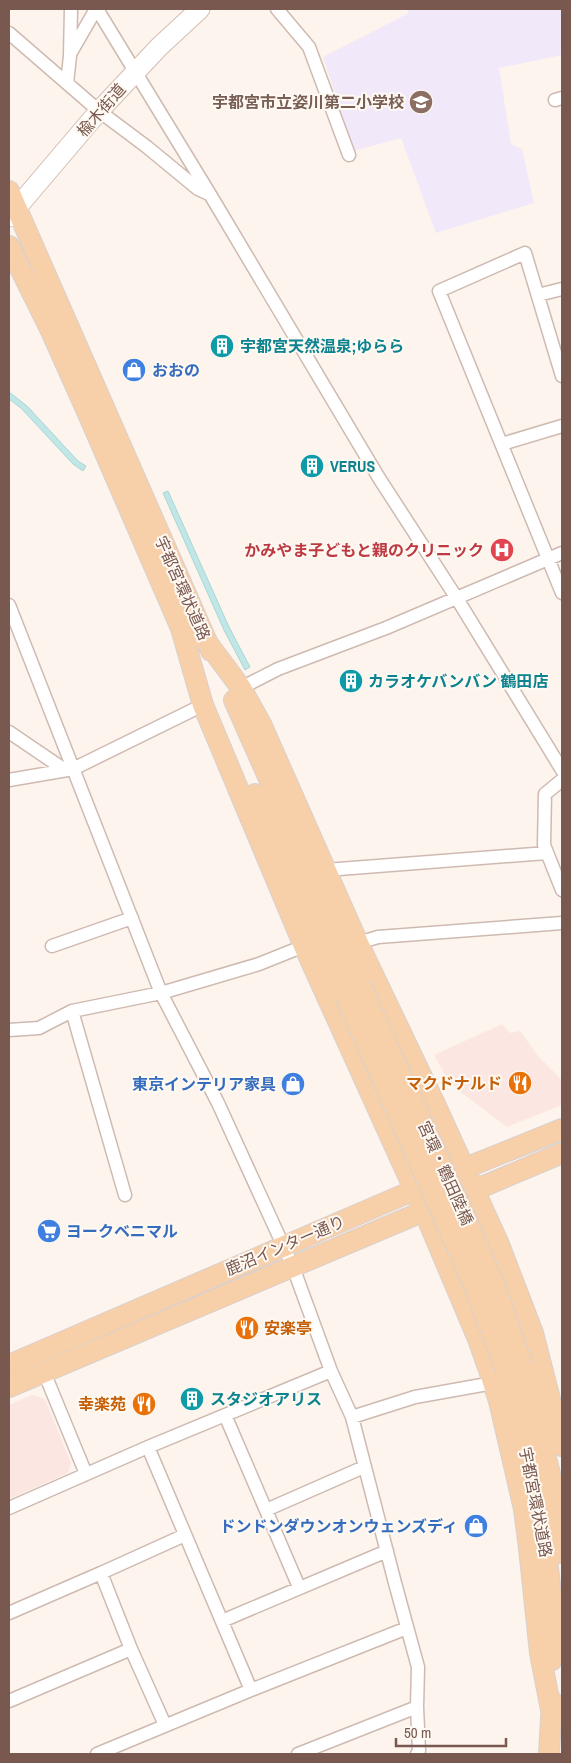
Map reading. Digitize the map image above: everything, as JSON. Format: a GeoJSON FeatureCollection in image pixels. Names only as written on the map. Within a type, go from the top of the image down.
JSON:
{"type":"FeatureCollection","features":[{"type":"Feature","properties":{"kind":"main road","name":"宇都宮環状道路"},"geometry":{"type":"LineString","coordinates":[[9,191],[13,213],[206,640],[353,990]]}},
{"type":"Feature","properties":{"kind":"main road","name":"宇都宮環状道路"},"geometry":{"type":"LineString","coordinates":[[9,246],[66,365],[182,632],[353,990]]}},
{"type":"Feature","properties":{"kind":"main road"},"geometry":{"type":"LineString","coordinates":[[182,632],[202,705],[304,946],[424,1211],[478,1339],[507,1373]]}},
{"type":"Feature","properties":{"kind":"main road"},"geometry":{"type":"LineString","coordinates":[[206,640],[241,688],[268,739],[358,943],[498,1242],[533,1333],[561,1438]]}},
{"type":"Feature","properties":{"kind":"main road","name":"宮環・鶴田陸橋"},"geometry":{"type":"LineString","coordinates":[[353,990],[507,1373]]}},
{"type":"Feature","properties":{"kind":"main road","name":"鹿沼インター通り"},"geometry":{"type":"LineString","coordinates":[[9,1365],[465,1168],[562,1130]]}},
{"type":"Feature","properties":{"kind":"main road","name":"鹿沼インター通り"},"geometry":{"type":"LineString","coordinates":[[9,1387],[562,1153]]}},
{"type":"Feature","properties":{"kind":"main road","name":"宇都宮環状道路"},"geometry":{"type":"LineString","coordinates":[[507,1373],[552,1482],[562,1554]]}},
{"type":"Feature","properties":{"kind":"main road","name":"宇都宮環状道路"},"geometry":{"type":"LineString","coordinates":[[507,1373],[540,1507],[552,1597],[552,1715],[549,1754]]}},
{"type":"Feature","properties":{"kind":"street"},"geometry":{"type":"LineString","coordinates":[[66,83],[70,56],[70,9]]}},
{"type":"Feature","properties":{"kind":"street"},"geometry":{"type":"LineString","coordinates":[[70,56],[97,9],[379,478],[558,755],[562,770]]}},
{"type":"Feature","properties":{"kind":"street","name":"楡木街道"},"geometry":{"type":"LineString","coordinates":[[13,213],[99,111],[158,47],[200,9]]}},
{"type":"Feature","properties":{"kind":"street"},"geometry":{"type":"LineString","coordinates":[[278,9],[309,46],[349,155]]}},
{"type":"Feature","properties":{"kind":"street"},"geometry":{"type":"LineString","coordinates":[[9,33],[99,111],[198,189],[211,196]]}},
{"type":"Feature","properties":{"kind":"street"},"geometry":{"type":"LineString","coordinates":[[562,376],[525,253],[439,291],[562,593]]}},
{"type":"Feature","properties":{"kind":"street"},"geometry":{"type":"LineString","coordinates":[[538,296],[562,289]]}},
{"type":"Feature","properties":{"kind":"street"},"geometry":{"type":"LineString","coordinates":[[502,444],[562,426]]}},
{"type":"Feature","properties":{"kind":"street"},"geometry":{"type":"LineString","coordinates":[[241,688],[278,669],[386,628],[562,553]]}},
{"type":"Feature","properties":{"kind":"street"},"geometry":{"type":"LineString","coordinates":[[9,605],[69,769],[132,918],[161,993],[218,1103],[283,1246],[331,1371],[352,1417],[418,1667],[417,1708],[420,1750],[417,1754]]}},
{"type":"Feature","properties":{"kind":"street"},"geometry":{"type":"LineString","coordinates":[[9,780],[69,769],[202,705]]}},
{"type":"Feature","properties":{"kind":"street"},"geometry":{"type":"LineString","coordinates":[[9,732],[69,769]]}},
{"type":"Feature","properties":{"kind":"street"},"geometry":{"type":"LineString","coordinates":[[562,780],[545,794],[544,845],[562,890]]}},
{"type":"Feature","properties":{"kind":"street"},"geometry":{"type":"LineString","coordinates":[[326,870],[547,853]]}},
{"type":"Feature","properties":{"kind":"street"},"geometry":{"type":"LineString","coordinates":[[52,946],[132,918]]}},
{"type":"Feature","properties":{"kind":"street"},"geometry":{"type":"LineString","coordinates":[[358,943],[378,938],[562,923]]}},
{"type":"Feature","properties":{"kind":"street"},"geometry":{"type":"LineString","coordinates":[[9,1030],[39,1028],[72,1011],[161,993],[259,964],[304,946]]}},
{"type":"Feature","properties":{"kind":"street"},"geometry":{"type":"LineString","coordinates":[[72,1011],[125,1194]]}},
{"type":"Feature","properties":{"kind":"street"},"geometry":{"type":"LineString","coordinates":[[9,1508],[148,1447],[331,1371]]}},
{"type":"Feature","properties":{"kind":"street"},"geometry":{"type":"LineString","coordinates":[[44,1372],[86,1474]]}},
{"type":"Feature","properties":{"kind":"street"},"geometry":{"type":"LineString","coordinates":[[352,1417],[415,1396],[507,1373]]}},
{"type":"Feature","properties":{"kind":"street"},"geometry":{"type":"LineString","coordinates":[[225,1415],[299,1587]]}},
{"type":"Feature","properties":{"kind":"street"},"geometry":{"type":"LineString","coordinates":[[148,1447],[251,1690]]}},
{"type":"Feature","properties":{"kind":"street"},"geometry":{"type":"LineString","coordinates":[[266,1510],[364,1467]]}},
{"type":"Feature","properties":{"kind":"street"},"geometry":{"type":"LineString","coordinates":[[9,1613],[185,1535]]}},
{"type":"Feature","properties":{"kind":"street"},"geometry":{"type":"LineString","coordinates":[[222,1621],[387,1551]]}},
{"type":"Feature","properties":{"kind":"street"},"geometry":{"type":"LineString","coordinates":[[101,1573],[131,1649],[166,1725]]}},
{"type":"Feature","properties":{"kind":"street"},"geometry":{"type":"LineString","coordinates":[[97,1754],[118,1750],[166,1725],[407,1628]]}},
{"type":"Feature","properties":{"kind":"street"},"geometry":{"type":"LineString","coordinates":[[9,1700],[131,1649]]}},
{"type":"Feature","properties":{"kind":"street"},"geometry":{"type":"LineString","coordinates":[[298,1754],[417,1708]]}},
{"type":"Feature","properties":{"kind":"shaded area","name":"宇都宮市立姿川第二小学校"},"geometry":{"type":"Polygon","coordinates":[[[407,9],[562,9],[562,55],[499,68],[511,144],[522,149],[534,203],[436,233],[401,138],[354,151],[323,57],[409,13],[407,9]]]}},
{"type":"Feature","properties":{"kind":"shaded area","name":"マクドナルド"},"geometry":{"type":"Polygon","coordinates":[[[502,1024],[510,1033],[520,1031],[538,1056],[562,1080],[562,1105],[507,1127],[450,1084],[434,1055],[502,1024]]]}},
{"type":"Feature","properties":{"kind":"shaded area"},"geometry":{"type":"Polygon","coordinates":[[[32,1395],[45,1399],[71,1463],[68,1473],[9,1499],[9,1405],[32,1395]]]}},
{"type":"Feature","properties":{"kind":"water"},"geometry":{"type":"Polygon","coordinates":[[[9,392],[27,406],[78,461],[86,466],[83,471],[73,464],[21,408],[9,399],[9,392]]]}},
{"type":"Feature","properties":{"kind":"water"},"geometry":{"type":"Polygon","coordinates":[[[168,491],[229,627],[250,667],[245,670],[224,630],[163,493],[168,491]]]}},
{"type":"Feature","properties":{"kind":"place","name":"宇都宮市立姿川第二小学校"},"geometry":{"type":"Point","coordinates":[421,102]}},
{"type":"Feature","properties":{"kind":"place","name":"宇都宮天然温泉;ゆらら"},"geometry":{"type":"Point","coordinates":[222,346]}},
{"type":"Feature","properties":{"kind":"place","name":"おおの"},"geometry":{"type":"Point","coordinates":[134,370]}},
{"type":"Feature","properties":{"kind":"place","name":"VERUS"},"geometry":{"type":"Point","coordinates":[312,466]}},
{"type":"Feature","properties":{"kind":"place","name":"かみやま子どもと親のクリニック"},"geometry":{"type":"Point","coordinates":[502,550]}},
{"type":"Feature","properties":{"kind":"place","name":"カラオケバンバン 鶴田店"},"geometry":{"type":"Point","coordinates":[351,681]}},
{"type":"Feature","properties":{"kind":"place","name":"マクドナルド"},"geometry":{"type":"Point","coordinates":[520,1083]}},
{"type":"Feature","properties":{"kind":"place","name":"東京インテリア家具"},"geometry":{"type":"Point","coordinates":[293,1084]}},
{"type":"Feature","properties":{"kind":"place","name":"ヨークベニマル"},"geometry":{"type":"Point","coordinates":[49,1231]}},
{"type":"Feature","properties":{"kind":"place","name":"安楽亭"},"geometry":{"type":"Point","coordinates":[247,1328]}},
{"type":"Feature","properties":{"kind":"place","name":"スタジオアリス"},"geometry":{"type":"Point","coordinates":[192,1399]}},
{"type":"Feature","properties":{"kind":"place","name":"幸楽苑"},"geometry":{"type":"Point","coordinates":[144,1404]}},
{"type":"Feature","properties":{"kind":"place","name":"ドンドンダウンオンウェンズディ"},"geometry":{"type":"Point","coordinates":[476,1526]}}]}
